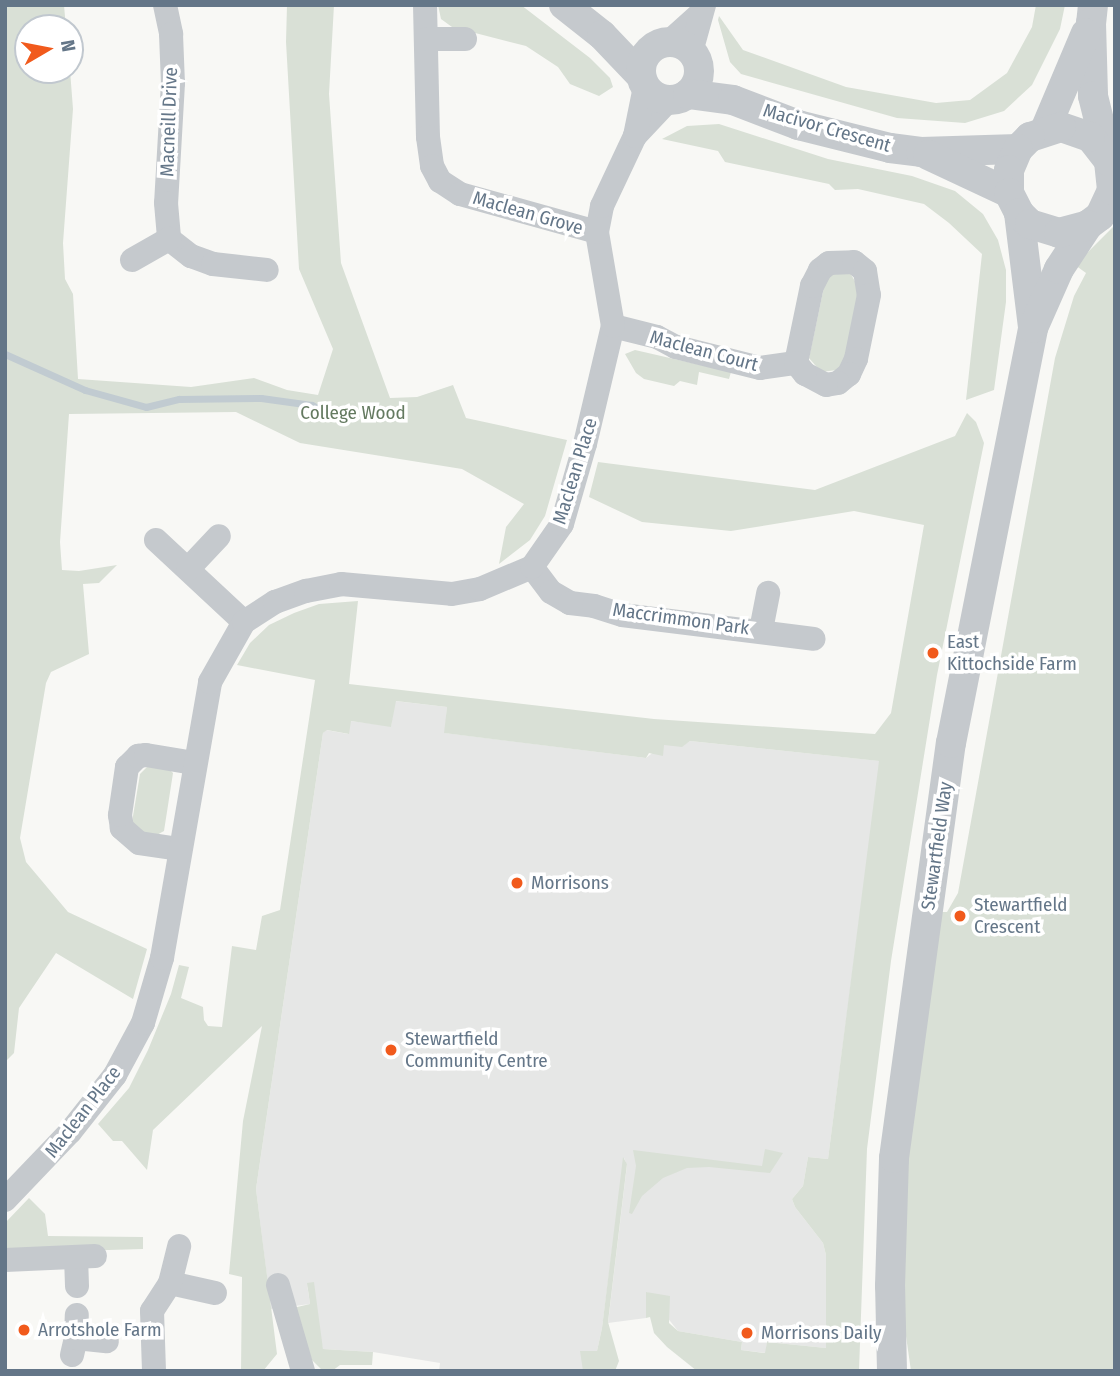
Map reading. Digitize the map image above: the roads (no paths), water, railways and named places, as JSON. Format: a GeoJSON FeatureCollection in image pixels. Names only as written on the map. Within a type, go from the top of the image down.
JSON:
{"type":"FeatureCollection","features":[{"type":"Feature","properties":{"kind":"street","name":"Macneill Drive"},"geometry":{"type":"LineString","coordinates":[[165,5],[171,34],[173,83],[166,203],[169,239]]}},
{"type":"Feature","properties":{"kind":"street","name":"Maclean Grove"},"geometry":{"type":"LineString","coordinates":[[425,5],[428,137],[432,166],[440,181],[460,194],[597,232]]}},
{"type":"Feature","properties":{"kind":"street","name":"Macivor Crescent"},"geometry":{"type":"LineString","coordinates":[[564,5],[602,35],[669,72],[798,125],[921,152],[1018,149]]}},
{"type":"Feature","properties":{"kind":"street","name":"Maclean Place"},"geometry":{"type":"LineString","coordinates":[[5,1200],[70,1132],[115,1075],[143,1023],[162,958],[210,682],[244,622],[275,602],[306,591],[341,584],[452,594],[480,589],[532,567],[562,524],[586,444],[613,326],[597,232],[602,206],[635,136],[702,9]]}},
{"type":"Feature","properties":{"kind":"street"},"geometry":{"type":"LineString","coordinates":[[1045,130],[1092,14]]}},
{"type":"Feature","properties":{"kind":"street"},"geometry":{"type":"LineString","coordinates":[[1092,14],[1093,96],[1110,161],[1113,175],[1108,204],[1088,225],[1059,233],[1037,227],[1014,203],[1009,170],[1018,149],[1030,137],[1045,130],[1061,127],[1090,137],[1110,161]]}},
{"type":"Feature","properties":{"kind":"street"},"geometry":{"type":"LineString","coordinates":[[427,38],[465,38]]}},
{"type":"Feature","properties":{"kind":"street","name":"Macivor Crescent"},"geometry":{"type":"LineString","coordinates":[[921,152],[1014,203]]}},
{"type":"Feature","properties":{"kind":"street","name":"Stewartfield Way"},"geometry":{"type":"LineString","coordinates":[[1014,203],[1033,328]]}},
{"type":"Feature","properties":{"kind":"street","name":"Stewartfield Way"},"geometry":{"type":"LineString","coordinates":[[892,1371],[890,1286],[894,1158],[951,743],[1033,328],[1059,269],[1088,225]]}},
{"type":"Feature","properties":{"kind":"street"},"geometry":{"type":"LineString","coordinates":[[132,260],[169,239],[191,256],[213,264],[267,270]]}},
{"type":"Feature","properties":{"kind":"street"},"geometry":{"type":"LineString","coordinates":[[854,262],[865,271],[869,295],[856,359],[849,374],[838,383],[826,385],[805,374],[796,363],[812,286],[820,270],[829,263],[854,262]]}},
{"type":"Feature","properties":{"kind":"street","name":"Maclean Court"},"geometry":{"type":"LineString","coordinates":[[613,326],[657,337],[676,347],[760,368],[796,363]]}},
{"type":"Feature","properties":{"kind":"street"},"geometry":{"type":"LineString","coordinates":[[188,569],[219,536]]}},
{"type":"Feature","properties":{"kind":"street"},"geometry":{"type":"LineString","coordinates":[[156,540],[244,622]]}},
{"type":"Feature","properties":{"kind":"street","name":"Maccrimmon Park"},"geometry":{"type":"LineString","coordinates":[[532,567],[551,592],[570,603],[594,606],[622,615],[761,630],[814,639]]}},
{"type":"Feature","properties":{"kind":"street","name":"Maccrimmon Park"},"geometry":{"type":"LineString","coordinates":[[761,630],[768,593]]}},
{"type":"Feature","properties":{"kind":"street"},"geometry":{"type":"LineString","coordinates":[[179,849],[139,843],[122,828],[120,816],[127,767],[138,756],[146,755],[194,763]]}},
{"type":"Feature","properties":{"kind":"street"},"geometry":{"type":"LineString","coordinates":[[154,1371],[152,1311],[170,1283],[179,1246]]}},
{"type":"Feature","properties":{"kind":"street"},"geometry":{"type":"LineString","coordinates":[[5,1259],[86,1257],[76,1286]]}},
{"type":"Feature","properties":{"kind":"street"},"geometry":{"type":"LineString","coordinates":[[170,1283],[215,1293]]}},
{"type":"Feature","properties":{"kind":"street"},"geometry":{"type":"LineString","coordinates":[[278,1285],[303,1371]]}},
{"type":"Feature","properties":{"kind":"street"},"geometry":{"type":"LineString","coordinates":[[75,1336],[107,1341]]}},
{"type":"Feature","properties":{"kind":"waterway"},"geometry":{"type":"LineString","coordinates":[[5,354],[85,390],[146,407],[179,399],[261,398],[312,405],[331,415]]}},
{"type":"Feature","properties":{"kind":"place","name":"East Kittochside Farm"},"geometry":{"type":"Point","coordinates":[933,653]}},
{"type":"Feature","properties":{"kind":"place","name":"Morrisons"},"geometry":{"type":"Point","coordinates":[517,883]}},
{"type":"Feature","properties":{"kind":"place","name":"Stewartfield Crescent"},"geometry":{"type":"Point","coordinates":[960,916]}},
{"type":"Feature","properties":{"kind":"place","name":"Stewartfield Community Centre"},"geometry":{"type":"Point","coordinates":[391,1050]}},
{"type":"Feature","properties":{"kind":"place","name":"Arrotshole Farm"},"geometry":{"type":"Point","coordinates":[24,1330]}},
{"type":"Feature","properties":{"kind":"place","name":"Morrisons Daily"},"geometry":{"type":"Point","coordinates":[747,1333]}},
{"type":"Feature","properties":{"kind":"park label","name":"College Wood"},"geometry":{"type":"Point","coordinates":[353,413]}}]}
